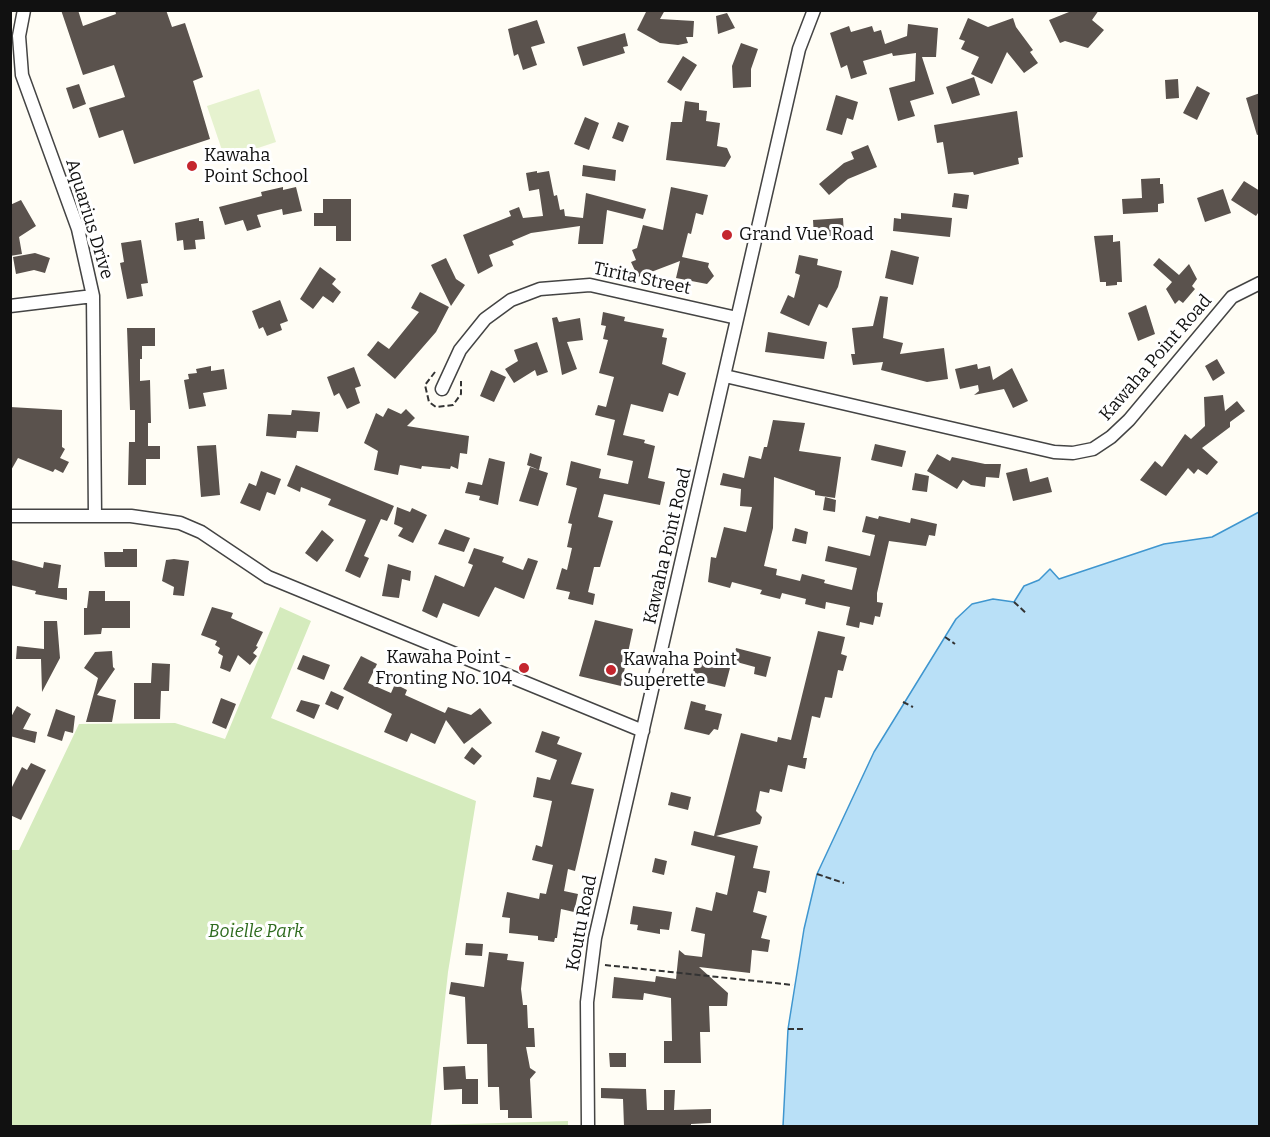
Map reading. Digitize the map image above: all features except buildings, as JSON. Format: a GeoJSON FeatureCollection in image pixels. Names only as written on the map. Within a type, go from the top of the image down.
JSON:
{"type":"FeatureCollection","features":[{"type":"Feature","properties":{"kind":"street","name":"Aquarius Drive"},"geometry":{"type":"LineString","coordinates":[[24,10],[19,36],[22,75],[78,230],[93,296],[95,516]]}},
{"type":"Feature","properties":{"kind":"street"},"geometry":{"type":"LineString","coordinates":[[724,376],[799,49],[814,10]]}},
{"type":"Feature","properties":{"kind":"street","name":"Kawaha Point Road"},"geometry":{"type":"LineString","coordinates":[[643,731],[724,376],[1054,452],[1073,453],[1093,449],[1111,437],[1129,420],[1232,297],[1260,283]]}},
{"type":"Feature","properties":{"kind":"street","name":"Tirita Street"},"geometry":{"type":"LineString","coordinates":[[442,389],[460,350],[485,319],[511,300],[540,289],[576,284],[590,285],[737,318]]}},
{"type":"Feature","properties":{"kind":"street"},"geometry":{"type":"LineString","coordinates":[[10,306],[93,296]]}},
{"type":"Feature","properties":{"kind":"street"},"geometry":{"type":"LineString","coordinates":[[10,516],[157,518],[180,523],[201,532],[268,577],[643,731]]}},
{"type":"Feature","properties":{"kind":"street","name":"Koutu Road"},"geometry":{"type":"LineString","coordinates":[[588,1126],[586,1042],[590,963],[643,731]]}},
{"type":"Feature","properties":{"kind":"path"},"geometry":{"type":"LineString","coordinates":[[435,372],[425,385],[429,402],[436,407],[446,407],[458,400],[461,378]]}},
{"type":"Feature","properties":{"kind":"path"},"geometry":{"type":"LineString","coordinates":[[1014,602],[1027,614]]}},
{"type":"Feature","properties":{"kind":"path"},"geometry":{"type":"LineString","coordinates":[[945,637],[955,644]]}},
{"type":"Feature","properties":{"kind":"path"},"geometry":{"type":"LineString","coordinates":[[903,702],[913,707]]}},
{"type":"Feature","properties":{"kind":"path"},"geometry":{"type":"LineString","coordinates":[[817,874],[844,883]]}},
{"type":"Feature","properties":{"kind":"path"},"geometry":{"type":"LineString","coordinates":[[590,963],[793,985]]}},
{"type":"Feature","properties":{"kind":"path"},"geometry":{"type":"LineString","coordinates":[[788,1029],[805,1029]]}},
{"type":"Feature","properties":{"kind":"green space"},"geometry":{"type":"Polygon","coordinates":[[[259,89],[276,142],[225,159],[207,106],[259,89]]]}},
{"type":"Feature","properties":{"kind":"green space","name":"Boielle Park"},"geometry":{"type":"Polygon","coordinates":[[[280,607],[311,621],[271,718],[476,801],[448,972],[431,1125],[568,1121],[568,1126],[11,1126],[11,850],[19,850],[79,724],[175,723],[225,739],[280,607]]]}},
{"type":"Feature","properties":{"kind":"water"},"geometry":{"type":"Polygon","coordinates":[[[1259,512],[1259,1126],[783,1126],[788,1029],[804,929],[817,874],[874,752],[956,619],[972,604],[993,599],[1014,602],[1024,586],[1039,580],[1050,569],[1059,579],[1164,544],[1212,537],[1259,512]]]}},
{"type":"Feature","properties":{"kind":"place","name":"Kawaha Point School"},"geometry":{"type":"Point","coordinates":[192,166]}},
{"type":"Feature","properties":{"kind":"place","name":"Grand Vue Road"},"geometry":{"type":"Point","coordinates":[727,235]}},
{"type":"Feature","properties":{"kind":"place","name":"Kawaha Point - Fronting No. 104"},"geometry":{"type":"Point","coordinates":[524,668]}},
{"type":"Feature","properties":{"kind":"place","name":"Kawaha Point Superette"},"geometry":{"type":"Point","coordinates":[611,670]}}]}
